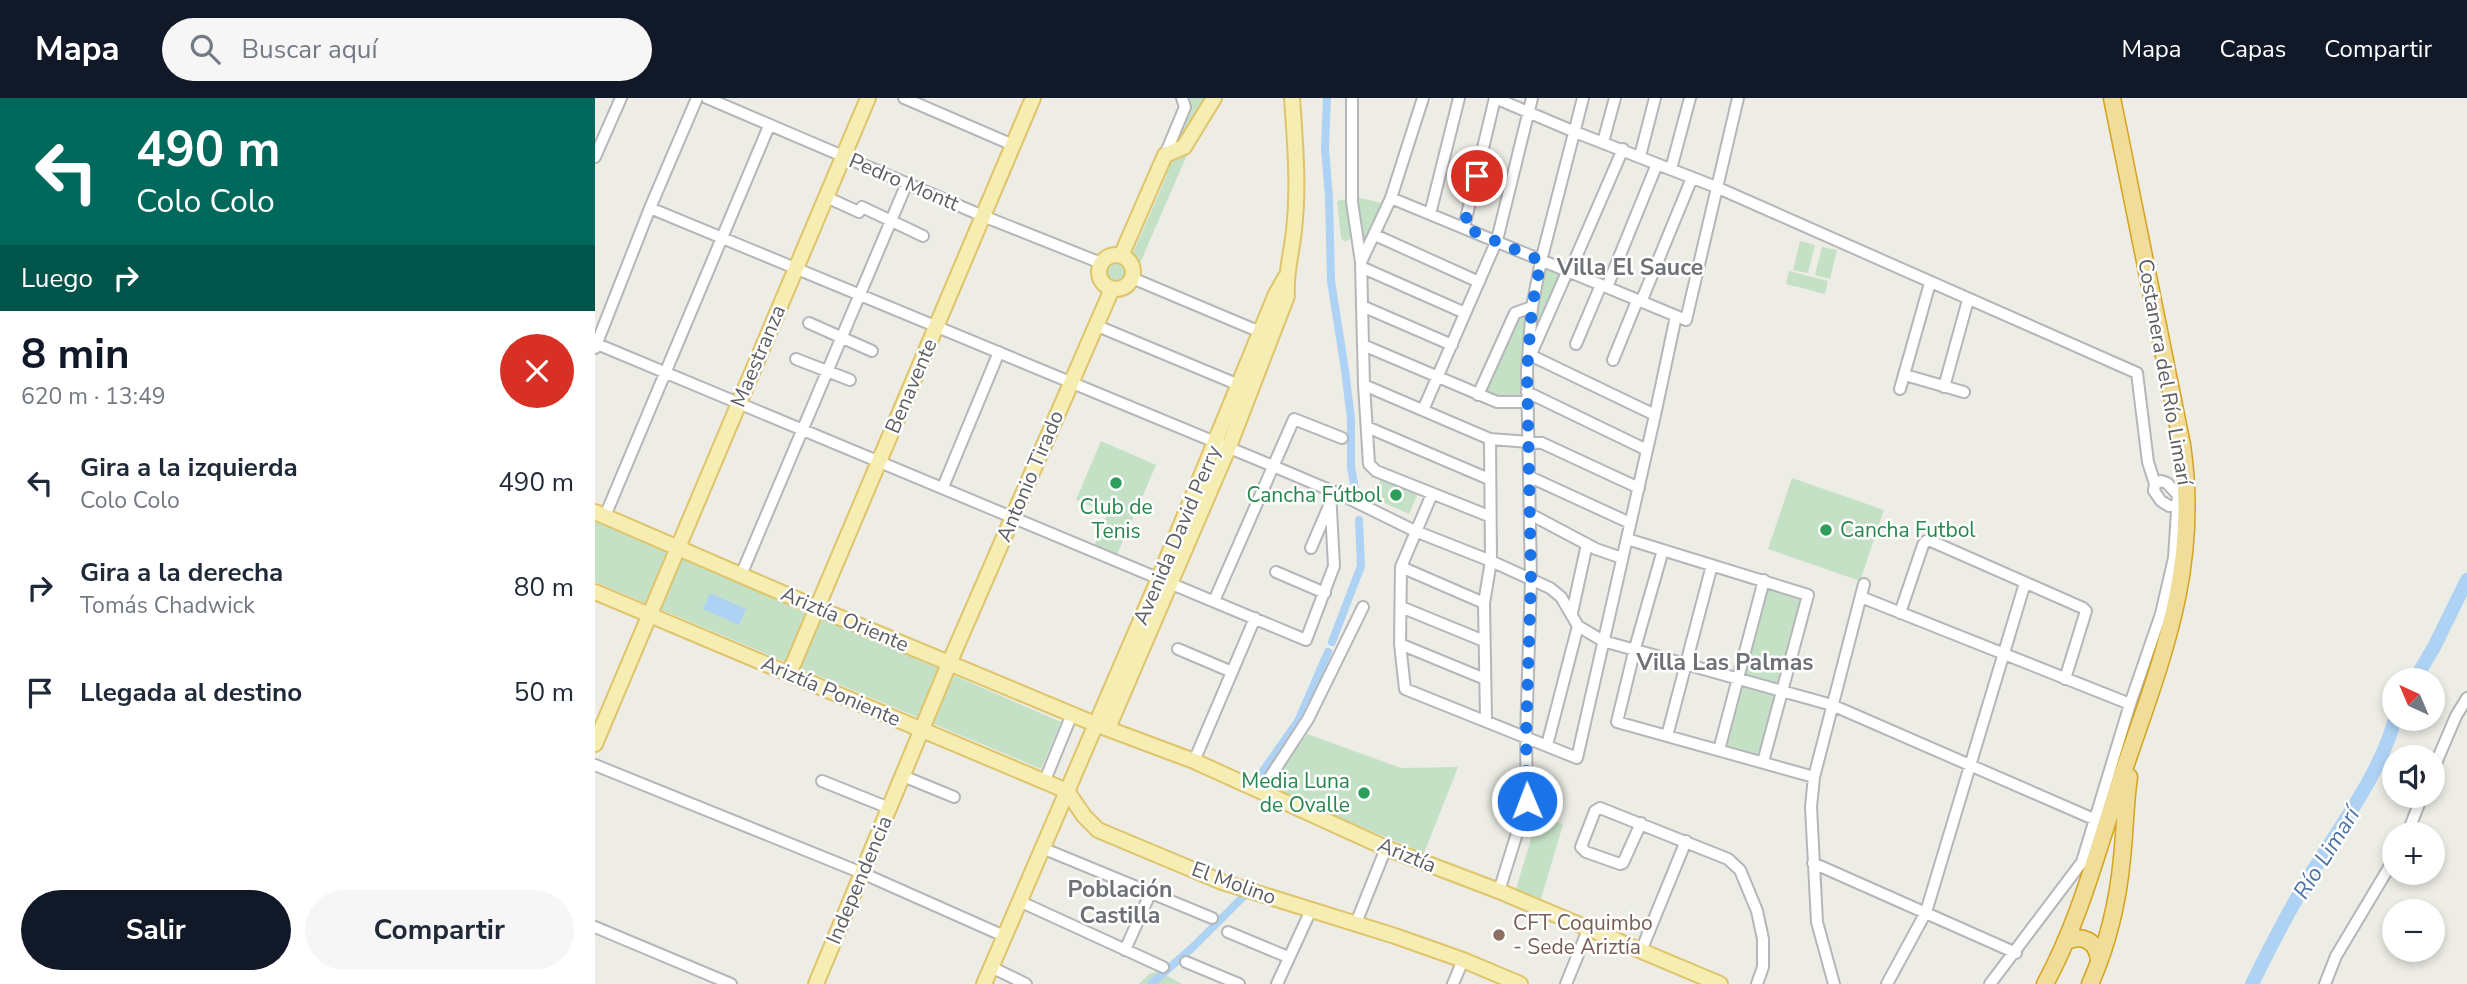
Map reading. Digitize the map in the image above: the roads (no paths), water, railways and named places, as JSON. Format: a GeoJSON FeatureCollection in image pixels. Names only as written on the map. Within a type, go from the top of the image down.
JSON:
{"type":"FeatureCollection","features":[{"type":"Feature","properties":{"kind":"highway","name":"Costanera del Río Limarí"},"geometry":{"type":"LineString","coordinates":[[2045,984],[2065,942],[2175,614],[2187,500],[2182,445],[2112,98]]}},
{"type":"Feature","properties":{"kind":"highway","name":"Costanera del Río Limarí"},"geometry":{"type":"LineString","coordinates":[[2090,984],[2119,886],[2127,787],[2139,726]]}},
{"type":"Feature","properties":{"kind":"highway"},"geometry":{"type":"LineString","coordinates":[[2065,942],[2073,938],[2086,939],[2096,947],[2099,960]]}},
{"type":"Feature","properties":{"kind":"main road","name":"Maestranza"},"geometry":{"type":"LineString","coordinates":[[595,744],[868,98]]}},
{"type":"Feature","properties":{"kind":"main road","name":"Benavente"},"geometry":{"type":"LineString","coordinates":[[789,674],[1033,98]]}},
{"type":"Feature","properties":{"kind":"main road"},"geometry":{"type":"LineString","coordinates":[[1121,256],[1165,155],[1184,147],[1214,98]]}},
{"type":"Feature","properties":{"kind":"main road","name":"Avenida David Perry"},"geometry":{"type":"LineString","coordinates":[[984,984],[1067,791],[1102,726],[1222,446],[1266,335],[1276,294],[1285,278],[1294,232],[1296,190],[1292,98]]}},
{"type":"Feature","properties":{"kind":"main road"},"geometry":{"type":"LineString","coordinates":[[1110,256],[1121,256],[1130,262],[1132,278],[1124,287],[1112,289],[1100,279],[1101,264],[1110,256]]}},
{"type":"Feature","properties":{"kind":"main road","name":"Antonio Tirado"},"geometry":{"type":"LineString","coordinates":[[950,663],[1112,289]]}},
{"type":"Feature","properties":{"kind":"main road","name":"Avenida David Perry"},"geometry":{"type":"LineString","coordinates":[[1222,446],[1239,385],[1266,335]]}},
{"type":"Feature","properties":{"kind":"main road","name":"Ariztía Oriente"},"geometry":{"type":"LineString","coordinates":[[600,514],[817,608],[1102,726]]}},
{"type":"Feature","properties":{"kind":"main road","name":"Ariztía Poniente"},"geometry":{"type":"LineString","coordinates":[[595,592],[1067,791]]}},
{"type":"Feature","properties":{"kind":"main road","name":"Independencia"},"geometry":{"type":"LineString","coordinates":[[816,984],[950,663]]}},
{"type":"Feature","properties":{"kind":"main road","name":"Ariztía"},"geometry":{"type":"LineString","coordinates":[[1102,726],[1194,761],[1387,848],[1499,891],[1720,984]]}},
{"type":"Feature","properties":{"kind":"main road","name":"El Molino"},"geometry":{"type":"LineString","coordinates":[[1067,791],[1098,830],[1222,882],[1395,936],[1463,960],[1496,980],[1520,984]]}},
{"type":"Feature","properties":{"kind":"main road","name":"El Molino"},"geometry":{"type":"LineString","coordinates":[[1060,807],[1082,813]]}},
{"type":"Feature","properties":{"kind":"main road","name":"El Molino"},"geometry":{"type":"LineString","coordinates":[[1358,918],[1395,936]]}},
{"type":"Feature","properties":{"kind":"street"},"geometry":{"type":"LineString","coordinates":[[595,157],[621,98]]}},
{"type":"Feature","properties":{"kind":"street"},"geometry":{"type":"LineString","coordinates":[[697,98],[596,346],[943,487],[1305,640],[1334,566],[1330,496]]}},
{"type":"Feature","properties":{"kind":"street","name":"Pedro Montt"},"geometry":{"type":"LineString","coordinates":[[707,98],[1101,264]]}},
{"type":"Feature","properties":{"kind":"street"},"geometry":{"type":"LineString","coordinates":[[904,98],[1013,145]]}},
{"type":"Feature","properties":{"kind":"street"},"geometry":{"type":"LineString","coordinates":[[1165,155],[1185,107],[1182,98]]}},
{"type":"Feature","properties":{"kind":"street"},"geometry":{"type":"LineString","coordinates":[[1352,98],[1352,202],[1361,264],[1369,464],[1376,471],[1489,516]]}},
{"type":"Feature","properties":{"kind":"street"},"geometry":{"type":"LineString","coordinates":[[1361,264],[1391,198],[1423,98]]}},
{"type":"Feature","properties":{"kind":"street"},"geometry":{"type":"LineString","coordinates":[[1430,214],[1459,98]]}},
{"type":"Feature","properties":{"kind":"street"},"geometry":{"type":"LineString","coordinates":[[1464,227],[1495,98],[1716,187],[2137,373],[2154,491],[2161,501],[2169,506],[2176,506]]}},
{"type":"Feature","properties":{"kind":"street"},"geometry":{"type":"LineString","coordinates":[[1423,410],[1497,240],[1532,98]]}},
{"type":"Feature","properties":{"kind":"street"},"geometry":{"type":"LineString","coordinates":[[1499,891],[1527,801],[1526,736],[1531,579],[1527,397],[1532,307],[1541,261],[1583,98]]}},
{"type":"Feature","properties":{"kind":"street"},"geometry":{"type":"LineString","coordinates":[[1604,142],[1615,98]]}},
{"type":"Feature","properties":{"kind":"street"},"geometry":{"type":"LineString","coordinates":[[1640,156],[1655,98]]}},
{"type":"Feature","properties":{"kind":"street"},"geometry":{"type":"LineString","coordinates":[[1671,169],[1690,98]]}},
{"type":"Feature","properties":{"kind":"street"},"geometry":{"type":"LineString","coordinates":[[1432,494],[1401,567],[1401,644],[1405,689],[1486,719],[1577,758],[1655,415],[1738,98]]}},
{"type":"Feature","properties":{"kind":"street"},"geometry":{"type":"LineString","coordinates":[[600,514],[664,373],[769,125]]}},
{"type":"Feature","properties":{"kind":"street"},"geometry":{"type":"LineString","coordinates":[[1529,356],[1623,149]]}},
{"type":"Feature","properties":{"kind":"street"},"geometry":{"type":"LineString","coordinates":[[1576,344],[1657,163]]}},
{"type":"Feature","properties":{"kind":"street"},"geometry":{"type":"LineString","coordinates":[[1613,360],[1692,178]]}},
{"type":"Feature","properties":{"kind":"street"},"geometry":{"type":"LineString","coordinates":[[741,575],[907,183]]}},
{"type":"Feature","properties":{"kind":"street"},"geometry":{"type":"LineString","coordinates":[[826,197],[859,212],[862,207],[923,236]]}},
{"type":"Feature","properties":{"kind":"street"},"geometry":{"type":"LineString","coordinates":[[1391,198],[1681,318]]}},
{"type":"Feature","properties":{"kind":"street"},"geometry":{"type":"LineString","coordinates":[[650,208],[1273,467],[1330,496],[1346,497],[1415,531],[1531,579],[1562,597],[1579,626],[1603,640],[1832,705],[2096,820]]}},
{"type":"Feature","properties":{"kind":"street"},"geometry":{"type":"LineString","coordinates":[[1375,235],[1479,282]]}},
{"type":"Feature","properties":{"kind":"street"},"geometry":{"type":"LineString","coordinates":[[1361,264],[1465,313]]}},
{"type":"Feature","properties":{"kind":"street"},"geometry":{"type":"LineString","coordinates":[[1132,278],[1266,335]]}},
{"type":"Feature","properties":{"kind":"street"},"geometry":{"type":"LineString","coordinates":[[1900,389],[1930,283]]}},
{"type":"Feature","properties":{"kind":"street"},"geometry":{"type":"LineString","coordinates":[[1944,387],[1968,300]]}},
{"type":"Feature","properties":{"kind":"street"},"geometry":{"type":"LineString","coordinates":[[1362,306],[1452,345]]}},
{"type":"Feature","properties":{"kind":"street"},"geometry":{"type":"LineString","coordinates":[[1479,395],[1515,313],[1532,307]]}},
{"type":"Feature","properties":{"kind":"street"},"geometry":{"type":"LineString","coordinates":[[809,323],[872,351]]}},
{"type":"Feature","properties":{"kind":"street"},"geometry":{"type":"LineString","coordinates":[[1095,325],[1239,385]]}},
{"type":"Feature","properties":{"kind":"street"},"geometry":{"type":"LineString","coordinates":[[1363,345],[1497,402],[1527,397],[1647,450]]}},
{"type":"Feature","properties":{"kind":"street"},"geometry":{"type":"LineString","coordinates":[[943,487],[999,352]]}},
{"type":"Feature","properties":{"kind":"street"},"geometry":{"type":"LineString","coordinates":[[1529,356],[1655,415]]}},
{"type":"Feature","properties":{"kind":"street"},"geometry":{"type":"LineString","coordinates":[[796,359],[850,380]]}},
{"type":"Feature","properties":{"kind":"street"},"geometry":{"type":"LineString","coordinates":[[1905,375],[1964,393]]}},
{"type":"Feature","properties":{"kind":"street"},"geometry":{"type":"LineString","coordinates":[[1364,385],[1490,439],[1542,443],[1639,488]]}},
{"type":"Feature","properties":{"kind":"street"},"geometry":{"type":"LineString","coordinates":[[1214,601],[1294,419],[1342,438]]}},
{"type":"Feature","properties":{"kind":"street"},"geometry":{"type":"LineString","coordinates":[[1367,427],[1489,480]]}},
{"type":"Feature","properties":{"kind":"street"},"geometry":{"type":"LineString","coordinates":[[1486,719],[1484,603],[1491,561],[1490,439]]}},
{"type":"Feature","properties":{"kind":"street"},"geometry":{"type":"LineString","coordinates":[[1530,477],[1630,523]]}},
{"type":"Feature","properties":{"kind":"street"},"geometry":{"type":"LineString","coordinates":[[1990,984],[2082,862],[2096,820],[2130,705],[2179,559],[2176,506],[2178,495],[2167,483],[2161,481],[2155,484]]}},
{"type":"Feature","properties":{"kind":"street"},"geometry":{"type":"LineString","coordinates":[[1311,548],[1330,496]]}},
{"type":"Feature","properties":{"kind":"street"},"geometry":{"type":"LineString","coordinates":[[1530,514],[1587,544],[1622,558]]}},
{"type":"Feature","properties":{"kind":"street"},"geometry":{"type":"LineString","coordinates":[[1627,539],[1808,595],[1763,762]]}},
{"type":"Feature","properties":{"kind":"street"},"geometry":{"type":"LineString","coordinates":[[1900,613],[1926,541],[2086,611],[2065,679]]}},
{"type":"Feature","properties":{"kind":"street"},"geometry":{"type":"LineString","coordinates":[[1572,613],[1587,544]]}},
{"type":"Feature","properties":{"kind":"street"},"geometry":{"type":"LineString","coordinates":[[1663,550],[1617,722],[1814,777]]}},
{"type":"Feature","properties":{"kind":"street"},"geometry":{"type":"LineString","coordinates":[[1667,736],[1712,565]]}},
{"type":"Feature","properties":{"kind":"street"},"geometry":{"type":"LineString","coordinates":[[1401,567],[1484,603]]}},
{"type":"Feature","properties":{"kind":"street"},"geometry":{"type":"LineString","coordinates":[[1276,572],[1325,593]]}},
{"type":"Feature","properties":{"kind":"street"},"geometry":{"type":"LineString","coordinates":[[1719,750],[1764,580]]}},
{"type":"Feature","properties":{"kind":"street"},"geometry":{"type":"LineString","coordinates":[[1887,984],[1926,912],[2025,583]]}},
{"type":"Feature","properties":{"kind":"street"},"geometry":{"type":"LineString","coordinates":[[1833,984],[1817,922],[1811,807],[1814,777],[1864,584]]}},
{"type":"Feature","properties":{"kind":"street"},"geometry":{"type":"LineString","coordinates":[[1861,597],[2130,705]]}},
{"type":"Feature","properties":{"kind":"street"},"geometry":{"type":"LineString","coordinates":[[1261,791],[1308,719],[1363,607]]}},
{"type":"Feature","properties":{"kind":"street"},"geometry":{"type":"LineString","coordinates":[[1401,607],[1484,641]]}},
{"type":"Feature","properties":{"kind":"street"},"geometry":{"type":"LineString","coordinates":[[1194,761],[1255,618]]}},
{"type":"Feature","properties":{"kind":"street"},"geometry":{"type":"LineString","coordinates":[[1547,745],[1579,626]]}},
{"type":"Feature","properties":{"kind":"street"},"geometry":{"type":"LineString","coordinates":[[1401,644],[1485,679]]}},
{"type":"Feature","properties":{"kind":"street"},"geometry":{"type":"LineString","coordinates":[[1178,649],[1232,672]]}},
{"type":"Feature","properties":{"kind":"street"},"geometry":{"type":"LineString","coordinates":[[2444,745],[2467,698]]}},
{"type":"Feature","properties":{"kind":"street"},"geometry":{"type":"LineString","coordinates":[[1045,780],[1072,714]]}},
{"type":"Feature","properties":{"kind":"street"},"geometry":{"type":"LineString","coordinates":[[595,765],[862,873],[1005,936]]}},
{"type":"Feature","properties":{"kind":"street"},"geometry":{"type":"LineString","coordinates":[[903,776],[954,797]]}},
{"type":"Feature","properties":{"kind":"street"},"geometry":{"type":"LineString","coordinates":[[822,781],[890,808]]}},
{"type":"Feature","properties":{"kind":"street"},"geometry":{"type":"LineString","coordinates":[[1641,823],[1623,863],[1586,852],[1581,847],[1595,811],[1600,807],[1641,823],[1686,841],[1728,859],[1739,870],[1757,911],[1763,939],[1763,967],[1757,984]]}},
{"type":"Feature","properties":{"kind":"street"},"geometry":{"type":"LineString","coordinates":[[1641,951],[1686,841]]}},
{"type":"Feature","properties":{"kind":"street"},"geometry":{"type":"LineString","coordinates":[[1042,848],[1212,918]]}},
{"type":"Feature","properties":{"kind":"street"},"geometry":{"type":"LineString","coordinates":[[1358,918],[1387,848]]}},
{"type":"Feature","properties":{"kind":"street"},"geometry":{"type":"LineString","coordinates":[[1813,863],[2016,953]]}},
{"type":"Feature","properties":{"kind":"street"},"geometry":{"type":"LineString","coordinates":[[2325,984],[2336,956],[2382,879]]}},
{"type":"Feature","properties":{"kind":"street"},"geometry":{"type":"LineString","coordinates":[[1125,950],[1150,894]]}},
{"type":"Feature","properties":{"kind":"street"},"geometry":{"type":"LineString","coordinates":[[1019,901],[1163,967]]}},
{"type":"Feature","properties":{"kind":"street"},"geometry":{"type":"LineString","coordinates":[[1277,984],[1311,910]]}},
{"type":"Feature","properties":{"kind":"street"},"geometry":{"type":"LineString","coordinates":[[595,927],[731,984]]}},
{"type":"Feature","properties":{"kind":"street"},"geometry":{"type":"LineString","coordinates":[[1566,984],[1588,930]]}},
{"type":"Feature","properties":{"kind":"street"},"geometry":{"type":"LineString","coordinates":[[1228,932],[1288,957]]}},
{"type":"Feature","properties":{"kind":"street"},"geometry":{"type":"LineString","coordinates":[[1453,984],[1463,960]]}},
{"type":"Feature","properties":{"kind":"street"},"geometry":{"type":"LineString","coordinates":[[1186,962],[1239,984]]}},
{"type":"Feature","properties":{"kind":"street"},"geometry":{"type":"LineString","coordinates":[[991,967],[1026,984]]}},
{"type":"Feature","properties":{"kind":"water"},"geometry":{"type":"Polygon","coordinates":[[[710,593],[746,609],[739,625],[703,609],[710,593]]]}},
{"type":"Feature","properties":{"kind":"waterway"},"geometry":{"type":"LineString","coordinates":[[1327,98],[1325,148],[1331,281],[1351,419],[1351,467],[1358,506]]}},
{"type":"Feature","properties":{"kind":"waterway"},"geometry":{"type":"LineString","coordinates":[[1332,642],[1361,566],[1359,520]]}},
{"type":"Feature","properties":{"kind":"waterway","name":"Río Limarí"},"geometry":{"type":"LineString","coordinates":[[2422,668],[2467,580]]}},
{"type":"Feature","properties":{"kind":"waterway"},"geometry":{"type":"LineString","coordinates":[[1261,774],[1298,721],[1328,652]]}},
{"type":"Feature","properties":{"kind":"waterway","name":"Río Limarí"},"geometry":{"type":"LineString","coordinates":[[2252,984],[2299,895],[2371,777],[2390,732]]}},
{"type":"Feature","properties":{"kind":"waterway"},"geometry":{"type":"LineString","coordinates":[[1151,984],[1244,896]]}},
{"type":"Feature","properties":{"kind":"place","name":"Club de Tenis"},"geometry":{"type":"Point","coordinates":[1116,483]}},
{"type":"Feature","properties":{"kind":"place","name":"Cancha Fútbol"},"geometry":{"type":"Point","coordinates":[1396,495]}},
{"type":"Feature","properties":{"kind":"place","name":"Cancha Futbol"},"geometry":{"type":"Point","coordinates":[1826,530]}},
{"type":"Feature","properties":{"kind":"place","name":"Media Luna de Ovalle"},"geometry":{"type":"Point","coordinates":[1364,793]}},
{"type":"Feature","properties":{"kind":"place","name":"CFT Coquimbo - Sede Ariztía"},"geometry":{"type":"Point","coordinates":[1499,935]}},
{"type":"Feature","properties":{"kind":"district","name":"Villa El Sauce"},"geometry":{"type":"Point","coordinates":[1630,267]}},
{"type":"Feature","properties":{"kind":"district","name":"Villa Las Palmas"},"geometry":{"type":"Point","coordinates":[1725,662]}},
{"type":"Feature","properties":{"kind":"district","name":"Población Castilla"},"geometry":{"type":"Point","coordinates":[1120,902]}}]}
